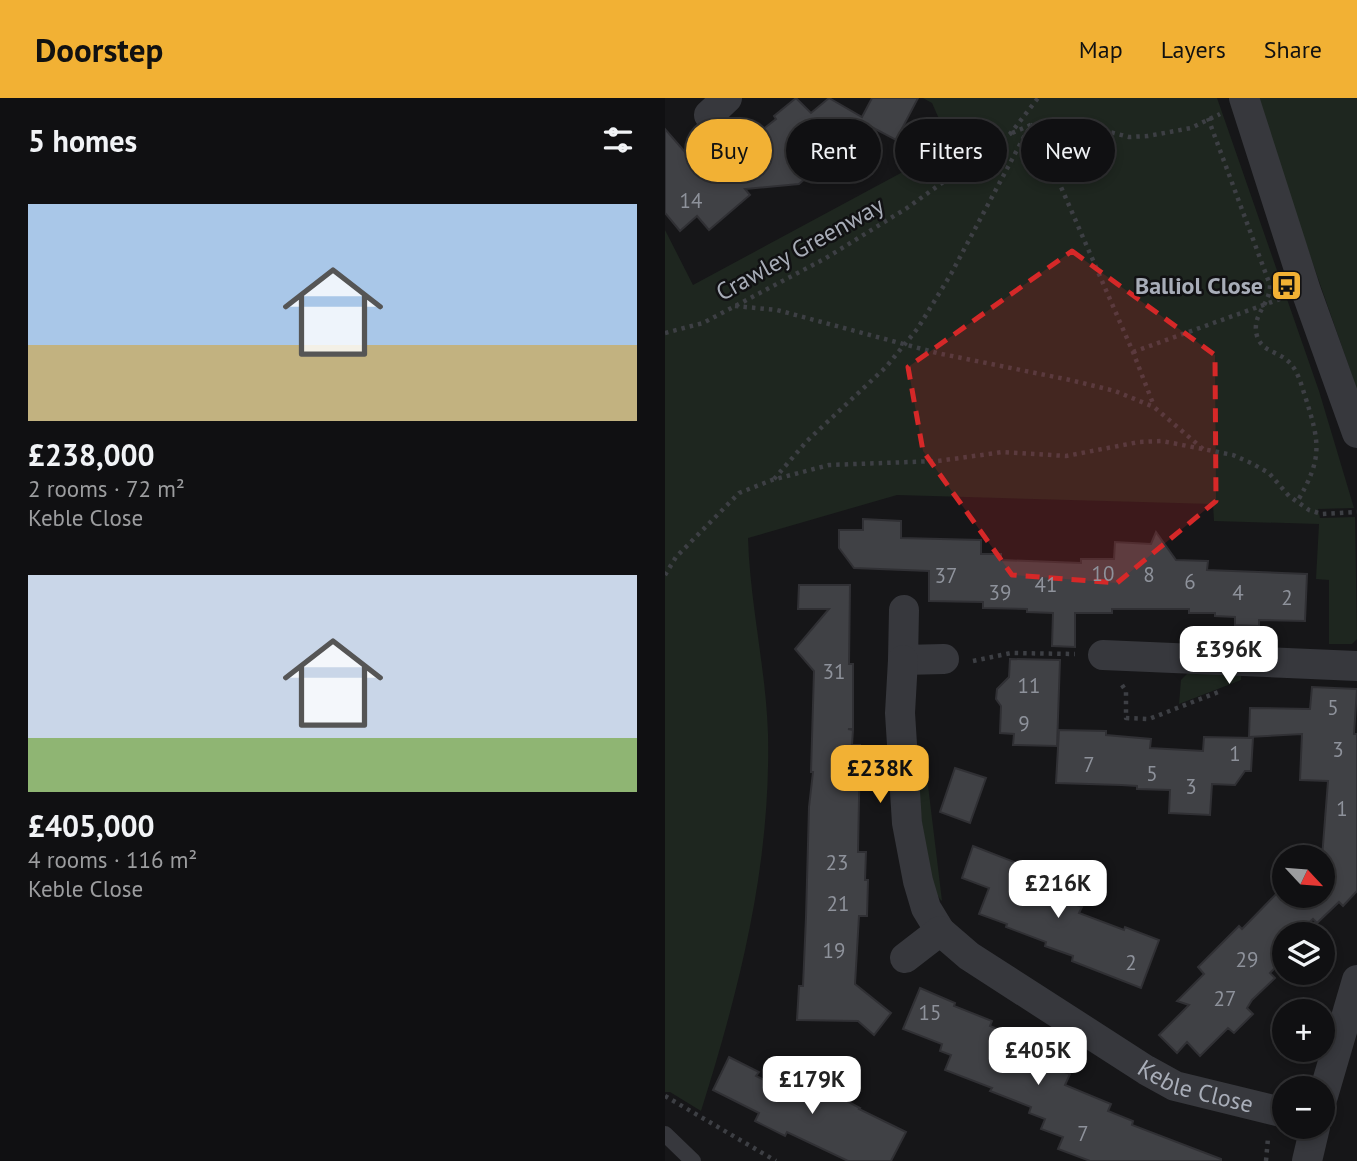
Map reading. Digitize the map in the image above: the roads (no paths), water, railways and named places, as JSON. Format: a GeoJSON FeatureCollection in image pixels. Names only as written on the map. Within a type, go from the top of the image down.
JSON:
{"type":"FeatureCollection","features":[{"type":"Feature","properties":{"kind":"street"},"geometry":{"type":"LineString","coordinates":[[1245,102],[1306,291],[1357,433]]}},
{"type":"Feature","properties":{"kind":"street","name":"Keble Close"},"geometry":{"type":"LineString","coordinates":[[904,610],[900,713],[907,823],[926,908],[940,931],[969,956],[1165,1081],[1175,1086],[1272,1109]]}},
{"type":"Feature","properties":{"kind":"street"},"geometry":{"type":"LineString","coordinates":[[1103,655],[1357,666]]}},
{"type":"Feature","properties":{"kind":"street"},"geometry":{"type":"LineString","coordinates":[[903,660],[944,659]]}},
{"type":"Feature","properties":{"kind":"street"},"geometry":{"type":"LineString","coordinates":[[905,958],[940,931]]}},
{"type":"Feature","properties":{"kind":"street"},"geometry":{"type":"LineString","coordinates":[[1329,1076],[1357,979]]}},
{"type":"Feature","properties":{"kind":"street"},"geometry":{"type":"LineString","coordinates":[[1307,1161],[1312,1139]]}},
{"type":"Feature","properties":{"kind":"lane"},"geometry":{"type":"LineString","coordinates":[[665,1133],[693,1161]]}},
{"type":"Feature","properties":{"kind":"place","name":"Balliol Close"},"geometry":{"type":"Point","coordinates":[1286,286]}}]}
